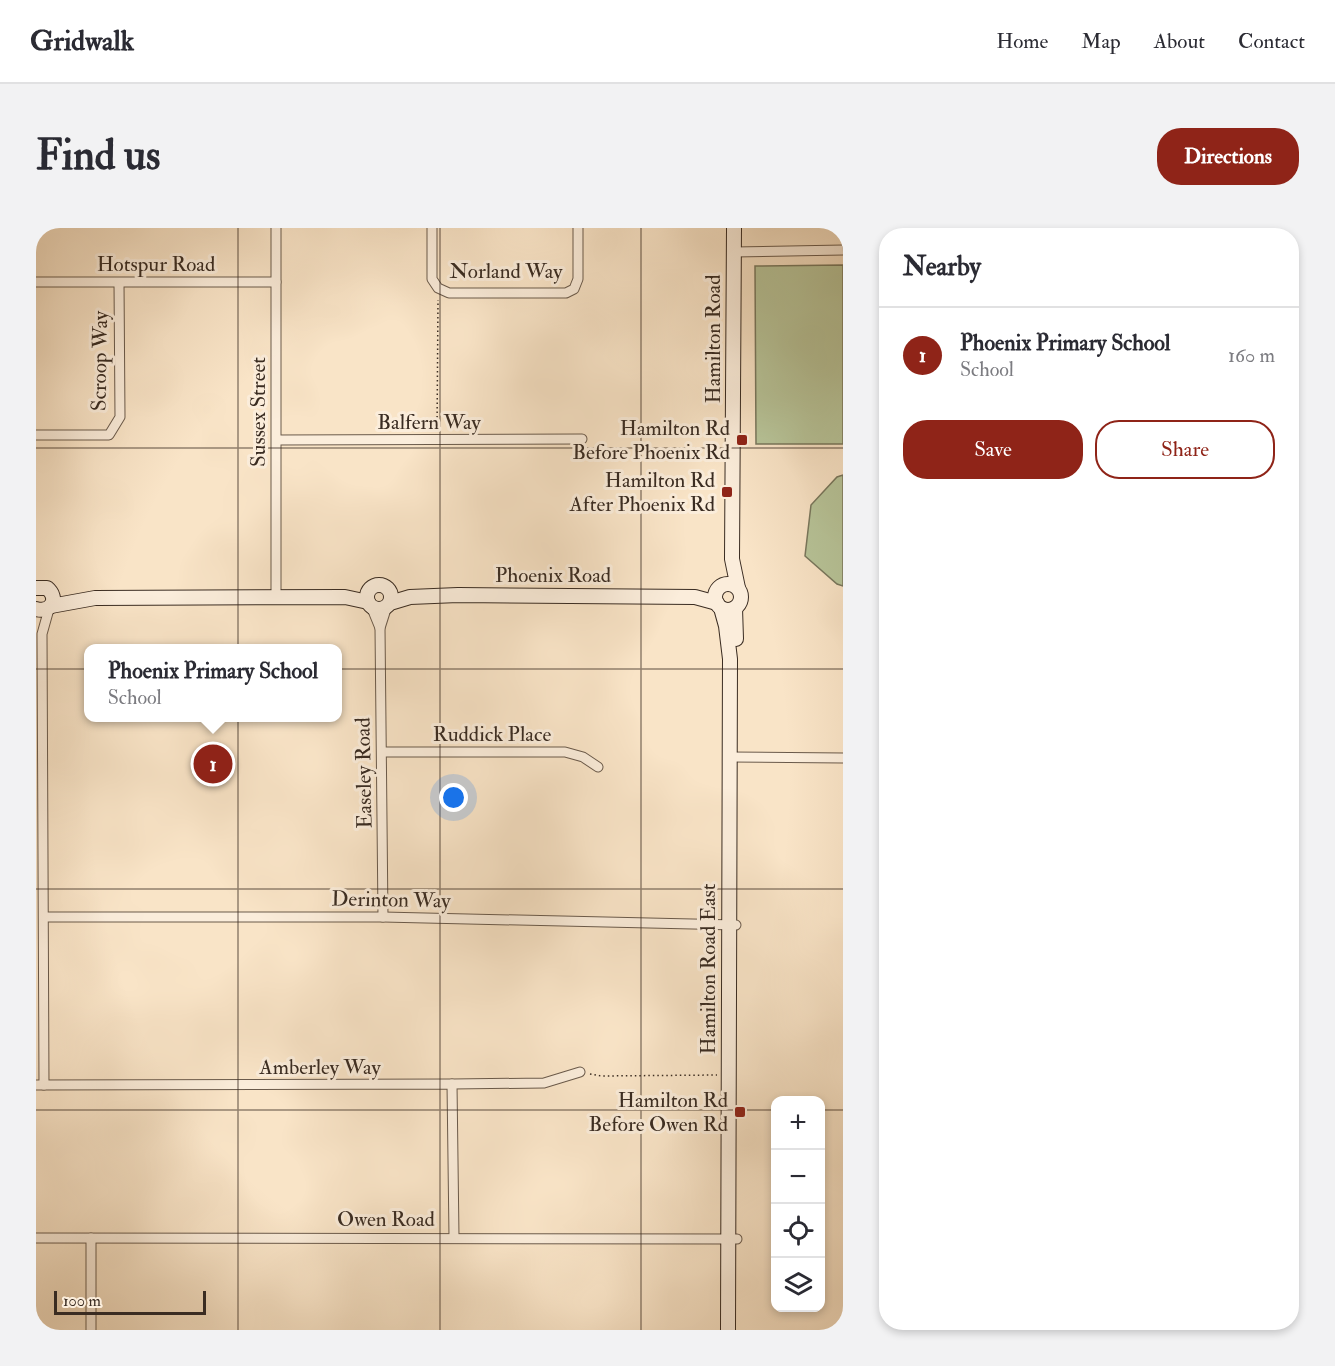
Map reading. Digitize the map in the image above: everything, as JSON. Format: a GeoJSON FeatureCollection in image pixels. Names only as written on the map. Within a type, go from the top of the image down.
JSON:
{"type":"FeatureCollection","features":[{"type":"Feature","properties":{"kind":"main road","name":"Hamilton Road"},"geometry":{"type":"LineString","coordinates":[[734,228],[732,559],[738,588]]}},
{"type":"Feature","properties":{"kind":"main road","name":"Hamilton Road"},"geometry":{"type":"LineString","coordinates":[[722,599],[732,559]]}},
{"type":"Feature","properties":{"kind":"main road"},"geometry":{"type":"LineString","coordinates":[[36,588],[42,586],[51,590],[95,598],[345,597],[370,599],[380,609],[388,605],[392,597],[388,588],[379,584],[370,599]]}},
{"type":"Feature","properties":{"kind":"main road"},"geometry":{"type":"LineString","coordinates":[[722,599],[727,584],[738,588]]}},
{"type":"Feature","properties":{"kind":"main road","name":"Phoenix Road"},"geometry":{"type":"LineString","coordinates":[[388,588],[410,597]]}},
{"type":"Feature","properties":{"kind":"main road","name":"Hamilton Road East"},"geometry":{"type":"LineString","coordinates":[[728,1330],[732,1239],[733,757],[722,599],[741,599],[738,588]]}},
{"type":"Feature","properties":{"kind":"main road"},"geometry":{"type":"LineString","coordinates":[[43,609],[54,599],[51,590]]}},
{"type":"Feature","properties":{"kind":"main road","name":"Phoenix Road"},"geometry":{"type":"LineString","coordinates":[[388,605],[410,597],[695,597],[722,599]]}},
{"type":"Feature","properties":{"kind":"main road"},"geometry":{"type":"LineString","coordinates":[[43,609],[95,598]]}},
{"type":"Feature","properties":{"kind":"main road","name":"Hamilton Road East"},"geometry":{"type":"LineString","coordinates":[[732,1239],[736,1330]]}},
{"type":"Feature","properties":{"kind":"street","name":"Sussex Street"},"geometry":{"type":"LineString","coordinates":[[276,228],[276,597]]}},
{"type":"Feature","properties":{"kind":"street","name":"Norland Way"},"geometry":{"type":"LineString","coordinates":[[432,228],[432,279],[438,288],[449,293],[566,293],[574,289],[578,279],[578,228]]}},
{"type":"Feature","properties":{"kind":"street"},"geometry":{"type":"LineString","coordinates":[[734,252],[843,250]]}},
{"type":"Feature","properties":{"kind":"street","name":"Hotspur Road"},"geometry":{"type":"LineString","coordinates":[[36,282],[276,282]]}},
{"type":"Feature","properties":{"kind":"street","name":"Scroop Way"},"geometry":{"type":"LineString","coordinates":[[36,435],[108,435],[120,417],[119,283]]}},
{"type":"Feature","properties":{"kind":"street","name":"Balfern Way"},"geometry":{"type":"LineString","coordinates":[[277,440],[582,439]]}},
{"type":"Feature","properties":{"kind":"street","name":"Easeley Road"},"geometry":{"type":"LineString","coordinates":[[370,599],[380,628],[383,917]]}},
{"type":"Feature","properties":{"kind":"street","name":"Easeley Road"},"geometry":{"type":"LineString","coordinates":[[380,628],[388,605]]}},
{"type":"Feature","properties":{"kind":"street"},"geometry":{"type":"LineString","coordinates":[[40,1085],[44,917],[39,742],[43,609]]}},
{"type":"Feature","properties":{"kind":"street","name":"Ruddick Place"},"geometry":{"type":"LineString","coordinates":[[382,752],[565,752],[583,758],[598,767]]}},
{"type":"Feature","properties":{"kind":"street"},"geometry":{"type":"LineString","coordinates":[[733,757],[843,758]]}},
{"type":"Feature","properties":{"kind":"street","name":"Derinton Way"},"geometry":{"type":"LineString","coordinates":[[44,917],[383,917],[733,925]]}},
{"type":"Feature","properties":{"kind":"street","name":"Amberley Way"},"geometry":{"type":"LineString","coordinates":[[40,1085],[544,1083],[580,1072]]}},
{"type":"Feature","properties":{"kind":"street"},"geometry":{"type":"LineString","coordinates":[[452,1084],[454,1237]]}},
{"type":"Feature","properties":{"kind":"street","name":"Owen Road"},"geometry":{"type":"LineString","coordinates":[[36,1238],[732,1239]]}},
{"type":"Feature","properties":{"kind":"street"},"geometry":{"type":"LineString","coordinates":[[90,1238],[91,1330]]}},
{"type":"Feature","properties":{"kind":"path"},"geometry":{"type":"LineString","coordinates":[[437,440],[438,288]]}},
{"type":"Feature","properties":{"kind":"path"},"geometry":{"type":"LineString","coordinates":[[580,1072],[601,1076],[724,1075]]}},
{"type":"Feature","properties":{"kind":"green space"},"geometry":{"type":"Polygon","coordinates":[[[843,265],[843,444],[756,444],[755,266],[843,265]]]}},
{"type":"Feature","properties":{"kind":"green space"},"geometry":{"type":"Polygon","coordinates":[[[843,475],[843,586],[837,584],[805,556],[811,505],[837,477],[843,475]]]}},
{"type":"Feature","properties":{"kind":"place","name":"Hamilton Rd Before Phoenix Rd"},"geometry":{"type":"Point","coordinates":[742,440]}},
{"type":"Feature","properties":{"kind":"place","name":"Hamilton Rd After Phoenix Rd"},"geometry":{"type":"Point","coordinates":[727,492]}},
{"type":"Feature","properties":{"kind":"place","name":"Phoenix Primary School"},"geometry":{"type":"Point","coordinates":[213,764]}},
{"type":"Feature","properties":{"kind":"place","name":"Hamilton Rd Before Owen Rd"},"geometry":{"type":"Point","coordinates":[740,1112]}}]}
